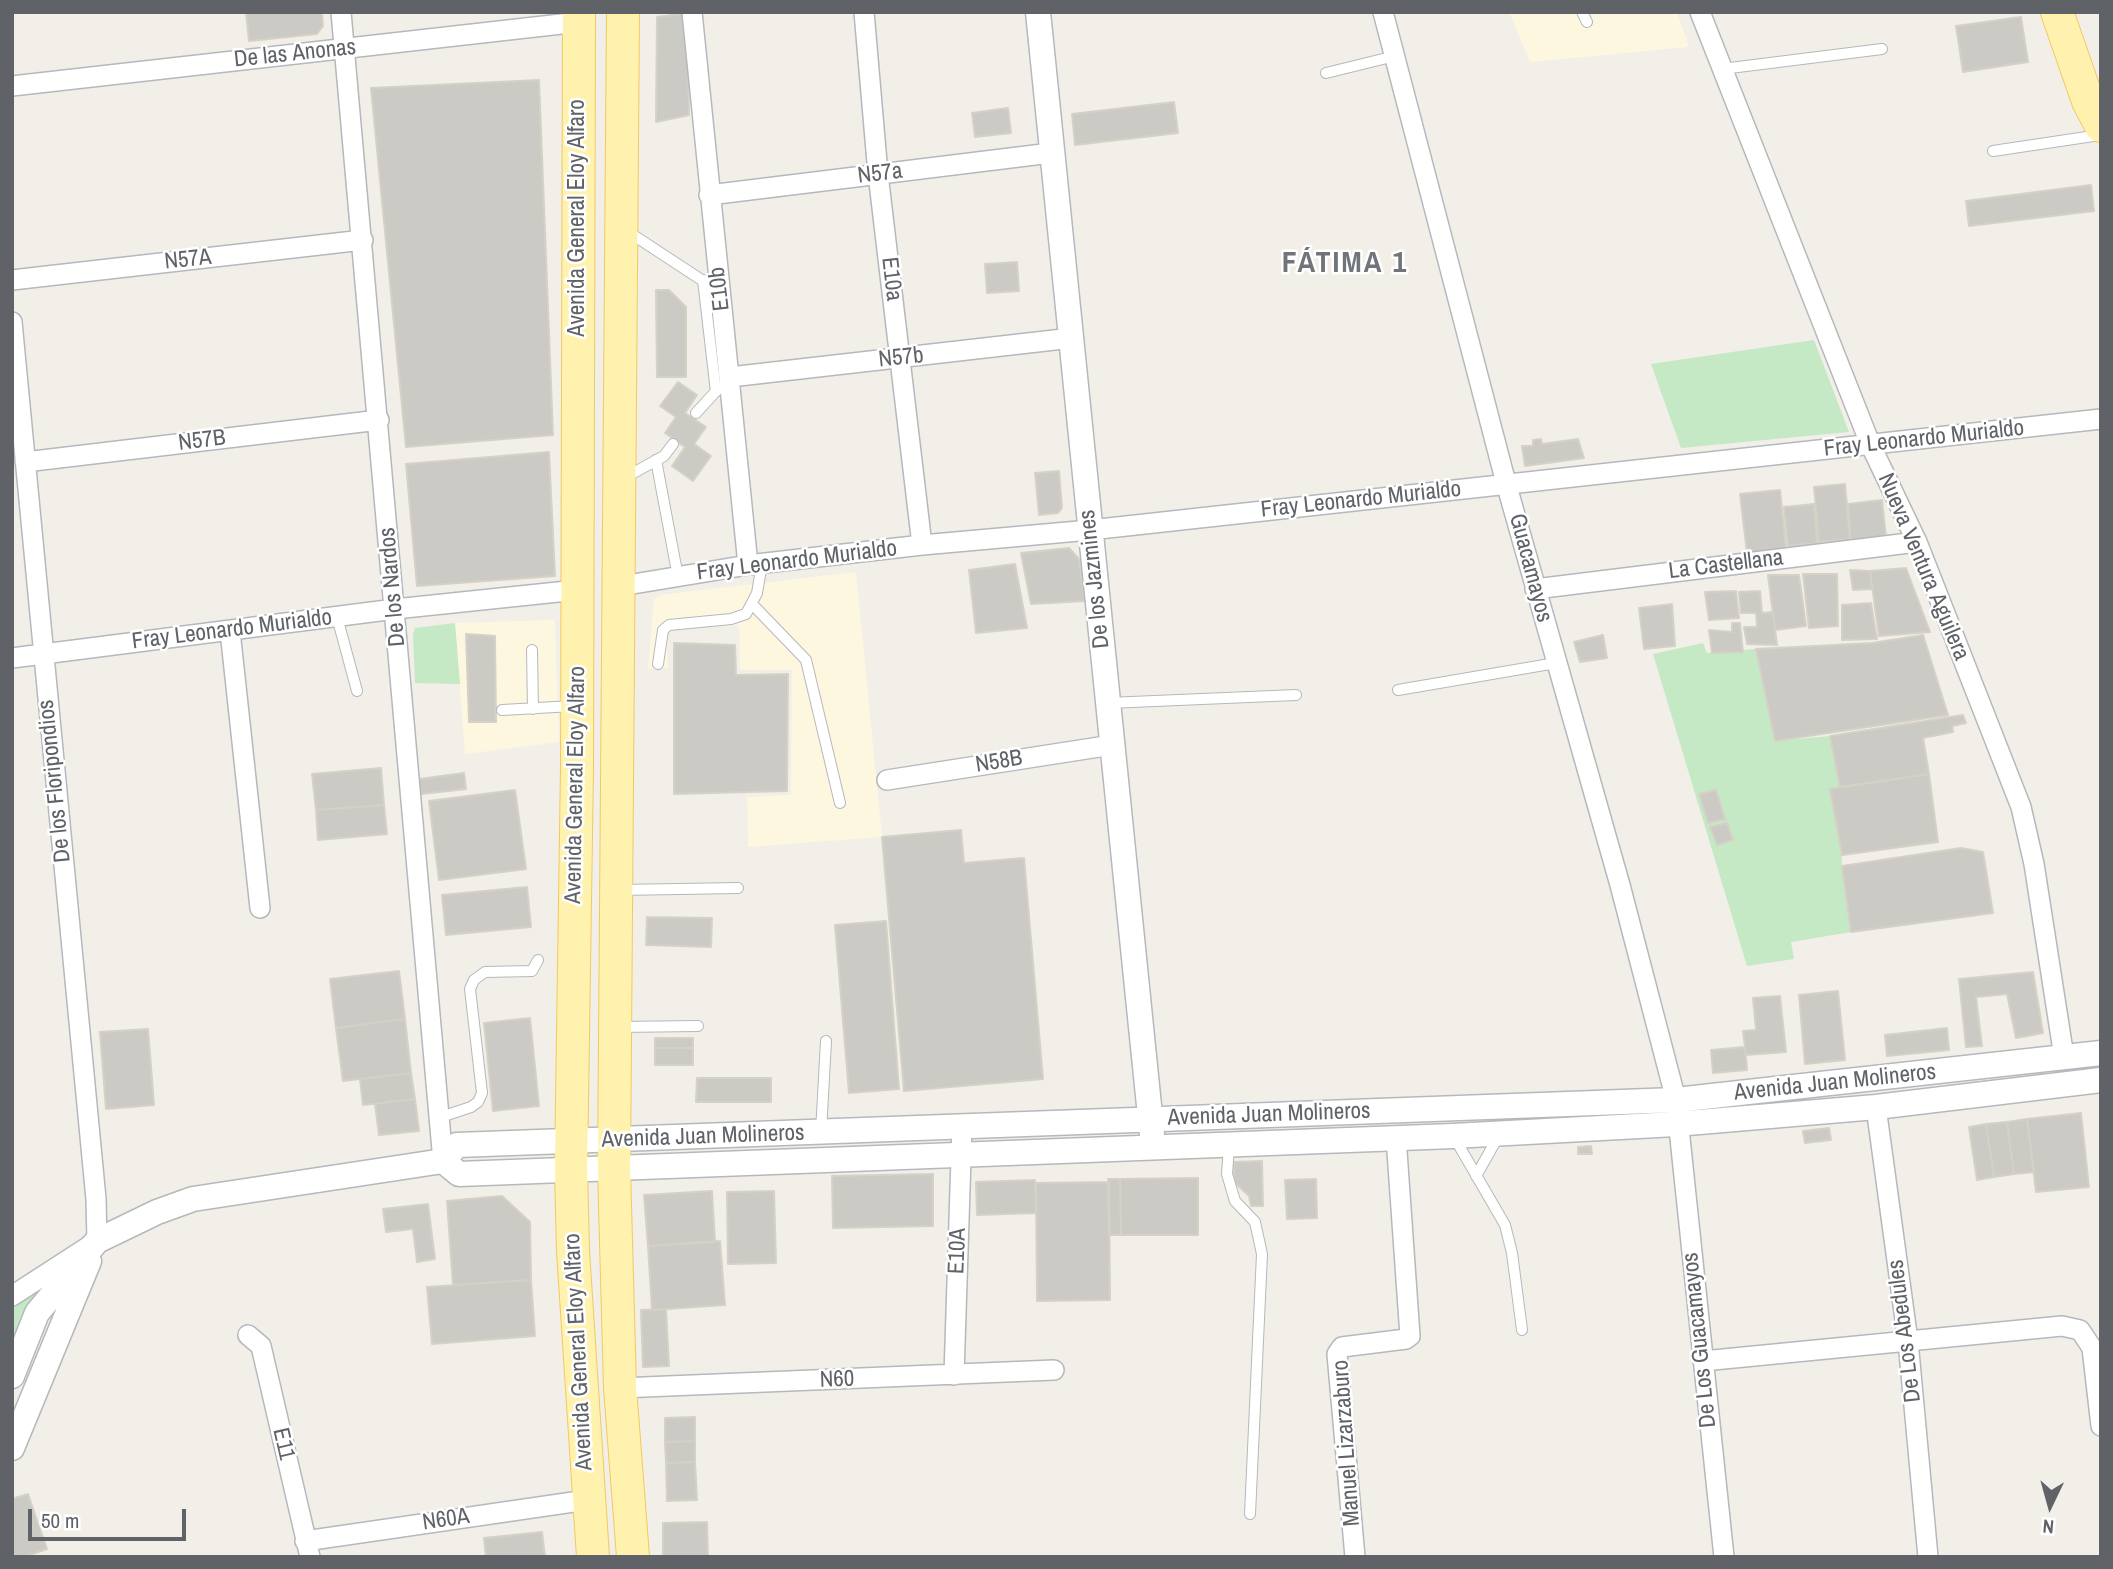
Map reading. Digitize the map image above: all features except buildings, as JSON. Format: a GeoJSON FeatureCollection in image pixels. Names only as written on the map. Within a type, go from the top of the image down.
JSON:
{"type":"FeatureCollection","features":[{"type":"Feature","properties":{"kind":"main road","name":"Avenida General Eloy Alfaro"},"geometry":{"type":"LineString","coordinates":[[623,12],[622,479],[615,1153],[620,1388],[633,1557]]}},
{"type":"Feature","properties":{"kind":"main road"},"geometry":{"type":"LineString","coordinates":[[2057,12],[2088,101],[2101,126]]}},
{"type":"Feature","properties":{"kind":"main road","name":"Avenida General Eloy Alfaro"},"geometry":{"type":"LineString","coordinates":[[579,17],[578,706],[571,1155],[573,1251],[587,1500],[593,1557]]}},
{"type":"Feature","properties":{"kind":"street","name":"De los Nardos"},"geometry":{"type":"LineString","coordinates":[[341,12],[443,1161]]}},
{"type":"Feature","properties":{"kind":"street","name":"E10b"},"geometry":{"type":"LineString","coordinates":[[692,12],[720,292],[755,564]]}},
{"type":"Feature","properties":{"kind":"street","name":"E10a"},"geometry":{"type":"LineString","coordinates":[[864,12],[878,174],[922,545]]}},
{"type":"Feature","properties":{"kind":"street","name":"De los Jazmines"},"geometry":{"type":"LineString","coordinates":[[1038,12],[1153,1146]]}},
{"type":"Feature","properties":{"kind":"street","name":"Guacamayos"},"geometry":{"type":"LineString","coordinates":[[1383,12],[1506,483],[1620,885],[1676,1112]]}},
{"type":"Feature","properties":{"kind":"street","name":"Nueva Ventura Aguilera"},"geometry":{"type":"LineString","coordinates":[[1700,12],[1871,446],[1917,542],[2021,807],[2034,864],[2064,1057]]}},
{"type":"Feature","properties":{"kind":"street","name":"De las Anonas"},"geometry":{"type":"LineString","coordinates":[[12,86],[345,49],[579,17]]}},
{"type":"Feature","properties":{"kind":"street","name":"N57a"},"geometry":{"type":"LineString","coordinates":[[709,195],[1051,153]]}},
{"type":"Feature","properties":{"kind":"street","name":"N57A"},"geometry":{"type":"LineString","coordinates":[[12,280],[363,240]]}},
{"type":"Feature","properties":{"kind":"street","name":"De los Floripondios"},"geometry":{"type":"LineString","coordinates":[[12,322],[96,1199],[97,1241]]}},
{"type":"Feature","properties":{"kind":"street","name":"N57b"},"geometry":{"type":"LineString","coordinates":[[730,377],[1072,338]]}},
{"type":"Feature","properties":{"kind":"street","name":"Fray Leonardo Murialdo"},"geometry":{"type":"LineString","coordinates":[[621,586],[755,564],[922,545],[1090,530],[2101,419]]}},
{"type":"Feature","properties":{"kind":"street","name":"N57B"},"geometry":{"type":"LineString","coordinates":[[25,462],[379,420]]}},
{"type":"Feature","properties":{"kind":"street","name":"La Castellana"},"geometry":{"type":"LineString","coordinates":[[1535,589],[1917,542]]}},
{"type":"Feature","properties":{"kind":"street","name":"Fray Leonardo Murialdo"},"geometry":{"type":"LineString","coordinates":[[12,658],[396,609],[577,590]]}},
{"type":"Feature","properties":{"kind":"street"},"geometry":{"type":"LineString","coordinates":[[230,631],[260,908]]}},
{"type":"Feature","properties":{"kind":"street","name":"N58B"},"geometry":{"type":"LineString","coordinates":[[887,780],[1112,745]]}},
{"type":"Feature","properties":{"kind":"street","name":"Avenida Juan Molineros"},"geometry":{"type":"LineString","coordinates":[[97,1241],[157,1212],[193,1199],[443,1161],[457,1145],[571,1155],[961,1154],[1500,1134],[2101,1053]]}},
{"type":"Feature","properties":{"kind":"street","name":"Avenida Juan Molineros"},"geometry":{"type":"LineString","coordinates":[[615,1153],[821,1133],[1149,1119],[1876,1107],[2101,1080]]}},
{"type":"Feature","properties":{"kind":"street","name":"De Los Abedules"},"geometry":{"type":"LineString","coordinates":[[1876,1107],[1908,1341],[1928,1557]]}},
{"type":"Feature","properties":{"kind":"street","name":"De Los Guacamayos"},"geometry":{"type":"LineString","coordinates":[[1676,1112],[1724,1557]]}},
{"type":"Feature","properties":{"kind":"street","name":"E10A"},"geometry":{"type":"LineString","coordinates":[[954,1375],[962,1127]]}},
{"type":"Feature","properties":{"kind":"street","name":"Manuel Lizarzaburo"},"geometry":{"type":"LineString","coordinates":[[1355,1557],[1337,1354],[1342,1348],[1406,1339],[1410,1336],[1396,1138]]}},
{"type":"Feature","properties":{"kind":"street"},"geometry":{"type":"LineString","coordinates":[[12,1296],[97,1241]]}},
{"type":"Feature","properties":{"kind":"street"},"geometry":{"type":"LineString","coordinates":[[12,1376],[37,1313],[97,1241]]}},
{"type":"Feature","properties":{"kind":"street"},"geometry":{"type":"LineString","coordinates":[[12,1448],[97,1241]]}},
{"type":"Feature","properties":{"kind":"street"},"geometry":{"type":"LineString","coordinates":[[1703,1361],[2062,1326],[2080,1330],[2092,1349],[2101,1426]]}},
{"type":"Feature","properties":{"kind":"street","name":"E11"},"geometry":{"type":"LineString","coordinates":[[248,1335],[261,1346],[307,1549]]}},
{"type":"Feature","properties":{"kind":"street","name":"N60"},"geometry":{"type":"LineString","coordinates":[[620,1388],[1054,1370]]}},
{"type":"Feature","properties":{"kind":"street","name":"N60A"},"geometry":{"type":"LineString","coordinates":[[307,1549],[587,1500]]}},
{"type":"Feature","properties":{"kind":"lane"},"geometry":{"type":"LineString","coordinates":[[1722,69],[1882,50]]}},
{"type":"Feature","properties":{"kind":"lane"},"geometry":{"type":"LineString","coordinates":[[1326,73],[1395,56]]}},
{"type":"Feature","properties":{"kind":"lane"},"geometry":{"type":"LineString","coordinates":[[1993,151],[2101,135]]}},
{"type":"Feature","properties":{"kind":"lane"},"geometry":{"type":"LineString","coordinates":[[623,228],[720,292]]}},
{"type":"Feature","properties":{"kind":"lane"},"geometry":{"type":"LineString","coordinates":[[703,280],[716,391]]}},
{"type":"Feature","properties":{"kind":"lane"},"geometry":{"type":"LineString","coordinates":[[696,413],[730,377]]}},
{"type":"Feature","properties":{"kind":"lane"},"geometry":{"type":"LineString","coordinates":[[622,479],[656,460],[673,444]]}},
{"type":"Feature","properties":{"kind":"lane"},"geometry":{"type":"LineString","coordinates":[[656,460],[678,577]]}},
{"type":"Feature","properties":{"kind":"lane"},"geometry":{"type":"LineString","coordinates":[[659,664],[663,630],[669,625],[731,619],[746,614],[753,605],[755,564]]}},
{"type":"Feature","properties":{"kind":"lane"},"geometry":{"type":"LineString","coordinates":[[753,605],[806,660],[840,803]]}},
{"type":"Feature","properties":{"kind":"lane"},"geometry":{"type":"LineString","coordinates":[[337,617],[357,691]]}},
{"type":"Feature","properties":{"kind":"lane"},"geometry":{"type":"LineString","coordinates":[[532,650],[533,709]]}},
{"type":"Feature","properties":{"kind":"lane"},"geometry":{"type":"LineString","coordinates":[[1398,690],[1556,663]]}},
{"type":"Feature","properties":{"kind":"lane"},"geometry":{"type":"LineString","coordinates":[[1107,703],[1296,695]]}},
{"type":"Feature","properties":{"kind":"lane"},"geometry":{"type":"LineString","coordinates":[[502,710],[578,706]]}},
{"type":"Feature","properties":{"kind":"lane"},"geometry":{"type":"LineString","coordinates":[[618,890],[738,888]]}},
{"type":"Feature","properties":{"kind":"lane"},"geometry":{"type":"LineString","coordinates":[[441,1117],[471,1107],[478,1102],[482,1093],[470,989],[474,980],[485,972],[532,971],[538,960]]}},
{"type":"Feature","properties":{"kind":"lane"},"geometry":{"type":"LineString","coordinates":[[617,1027],[698,1026]]}},
{"type":"Feature","properties":{"kind":"lane"},"geometry":{"type":"LineString","coordinates":[[821,1133],[826,1041]]}},
{"type":"Feature","properties":{"kind":"lane"},"geometry":{"type":"LineString","coordinates":[[1476,1176],[1500,1134]]}},
{"type":"Feature","properties":{"kind":"lane"},"geometry":{"type":"LineString","coordinates":[[1453,1136],[1505,1224],[1512,1253],[1521,1330]]}},
{"type":"Feature","properties":{"kind":"lane"},"geometry":{"type":"LineString","coordinates":[[1229,1143],[1227,1174],[1231,1188],[1235,1201],[1255,1222],[1262,1254],[1250,1514]]}},
{"type":"Feature","properties":{"kind":"shaded area"},"geometry":{"type":"Polygon","coordinates":[[[1509,12],[1677,12],[1689,47],[1530,62],[1509,12]]]}},
{"type":"Feature","properties":{"kind":"shaded area"},"geometry":{"type":"Polygon","coordinates":[[[856,572],[882,837],[748,847],[747,797],[791,795],[792,670],[740,670],[739,625],[678,627],[667,634],[668,668],[648,669],[654,600],[660,595],[856,572]]]}},
{"type":"Feature","properties":{"kind":"shaded area"},"geometry":{"type":"Polygon","coordinates":[[[555,620],[559,742],[465,754],[455,623],[555,620]]]}},
{"type":"Feature","properties":{"kind":"green space"},"geometry":{"type":"Polygon","coordinates":[[[1814,340],[1849,432],[1681,448],[1651,364],[1814,340]]]}},
{"type":"Feature","properties":{"kind":"green space"},"geometry":{"type":"Polygon","coordinates":[[[455,623],[460,684],[415,683],[415,628],[455,623]]]}},
{"type":"Feature","properties":{"kind":"green space"},"geometry":{"type":"Polygon","coordinates":[[[1703,643],[1707,653],[1756,649],[1775,741],[1830,736],[1840,788],[1842,866],[1851,932],[1791,942],[1794,959],[1747,966],[1653,654],[1703,643]]]}},
{"type":"Feature","properties":{"kind":"green space"},"geometry":{"type":"Polygon","coordinates":[[[78,1255],[12,1358],[12,1298],[78,1255]]]}},
{"type":"Feature","properties":{"kind":"district","name":"FÁTIMA 1"},"geometry":{"type":"Point","coordinates":[1345,264]}}]}
